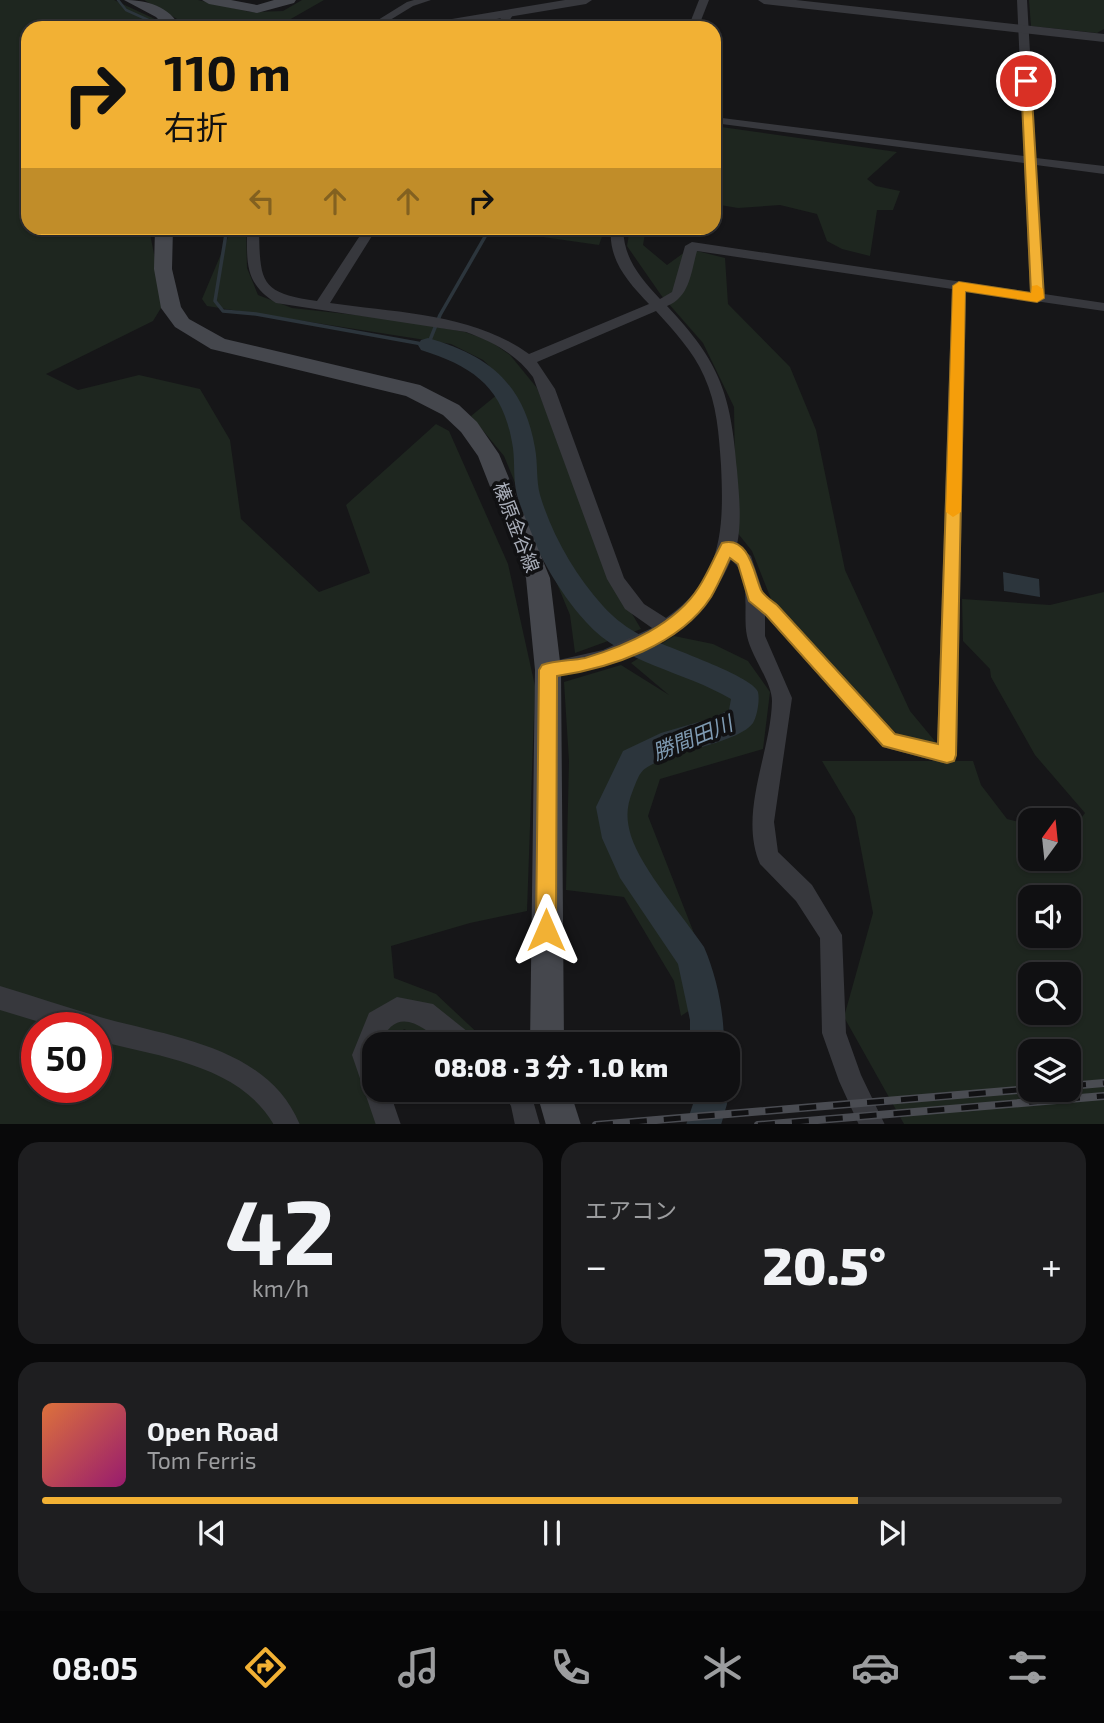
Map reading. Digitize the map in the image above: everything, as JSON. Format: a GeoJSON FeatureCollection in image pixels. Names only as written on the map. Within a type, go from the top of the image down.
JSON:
{"type":"FeatureCollection","features":[{"type":"Feature","properties":{"kind":"main road"},"geometry":{"type":"LineString","coordinates":[[131,0],[171,21]]}},
{"type":"Feature","properties":{"kind":"main road"},"geometry":{"type":"LineString","coordinates":[[209,0],[257,9],[289,0]]}},
{"type":"Feature","properties":{"kind":"main road","name":"榛原金谷線"},"geometry":{"type":"LineString","coordinates":[[164,235],[163,269],[171,308],[182,323],[198,334],[246,352],[412,390],[451,410],[470,427],[488,454],[538,578],[548,670],[547,1032]]}},
{"type":"Feature","properties":{"kind":"main road"},"geometry":{"type":"LineString","coordinates":[[557,1102],[564,1124]]}},
{"type":"Feature","properties":{"kind":"street"},"geometry":{"type":"LineString","coordinates":[[382,21],[410,4],[426,0]]}},
{"type":"Feature","properties":{"kind":"street"},"geometry":{"type":"LineString","coordinates":[[463,21],[586,0]]}},
{"type":"Feature","properties":{"kind":"street"},"geometry":{"type":"LineString","coordinates":[[696,21],[704,0]]}},
{"type":"Feature","properties":{"kind":"street"},"geometry":{"type":"LineString","coordinates":[[764,0],[1104,38]]}},
{"type":"Feature","properties":{"kind":"street"},"geometry":{"type":"LineString","coordinates":[[1022,0],[1037,298]]}},
{"type":"Feature","properties":{"kind":"street"},"geometry":{"type":"LineString","coordinates":[[504,21],[509,13]]}},
{"type":"Feature","properties":{"kind":"street"},"geometry":{"type":"LineString","coordinates":[[721,121],[1104,170]]}},
{"type":"Feature","properties":{"kind":"street"},"geometry":{"type":"LineString","coordinates":[[253,235],[254,275],[261,285],[281,300],[469,328],[495,338],[528,360],[547,388],[616,579],[627,600],[646,620],[663,632]]}},
{"type":"Feature","properties":{"kind":"street"},"geometry":{"type":"LineString","coordinates":[[320,307],[367,235]]}},
{"type":"Feature","properties":{"kind":"street"},"geometry":{"type":"LineString","coordinates":[[548,670],[586,665],[619,654],[663,632],[704,593],[727,548],[731,489],[727,431],[720,399],[708,368],[689,339],[633,281],[618,248],[617,235]]}},
{"type":"Feature","properties":{"kind":"street"},"geometry":{"type":"LineString","coordinates":[[528,360],[659,305],[678,293],[692,246],[1104,307]]}},
{"type":"Feature","properties":{"kind":"street"},"geometry":{"type":"LineString","coordinates":[[755,596],[771,610],[890,741],[947,755],[959,286]]}},
{"type":"Feature","properties":{"kind":"street"},"geometry":{"type":"LineString","coordinates":[[727,548],[745,561],[755,596],[755,636],[782,698],[763,822],[768,857],[804,893],[831,935],[834,1033],[851,1081],[872,1124]]}},
{"type":"Feature","properties":{"kind":"street"},"geometry":{"type":"LineString","coordinates":[[0,998],[44,1012]]}},
{"type":"Feature","properties":{"kind":"street"},"geometry":{"type":"LineString","coordinates":[[373,1032],[377,1021],[397,1009],[425,1012],[449,1032]]}},
{"type":"Feature","properties":{"kind":"street"},"geometry":{"type":"LineString","coordinates":[[112,1033],[231,1068],[262,1086],[284,1112],[288,1124]]}},
{"type":"Feature","properties":{"kind":"street"},"geometry":{"type":"LineString","coordinates":[[381,1102],[389,1124]]}},
{"type":"Feature","properties":{"kind":"street"},"geometry":{"type":"LineString","coordinates":[[522,1102],[528,1124]]}},
{"type":"Feature","properties":{"kind":"shaded area"},"geometry":{"type":"Polygon","coordinates":[[[0,0],[114,0],[159,21],[21,21],[21,235],[150,235],[164,303],[153,321],[46,374],[78,390],[139,375],[200,389],[230,440],[241,519],[319,592],[370,573],[346,505],[436,424],[449,431],[508,564],[535,686],[527,911],[470,923],[391,946],[394,978],[436,994],[476,1032],[410,1032],[404,1029],[402,1032],[362,1032],[362,1102],[377,1102],[382,1124],[0,1124],[0,0]]]}},
{"type":"Feature","properties":{"kind":"shaded area"},"geometry":{"type":"Polygon","coordinates":[[[144,0],[198,0],[250,12],[283,11],[302,0],[324,0],[287,21],[181,21],[144,0]]]}},
{"type":"Feature","properties":{"kind":"shaded area"},"geometry":{"type":"Polygon","coordinates":[[[1029,0],[1104,0],[1104,29],[1097,33],[1031,26],[1029,0]]]}},
{"type":"Feature","properties":{"kind":"shaded area"},"geometry":{"type":"Polygon","coordinates":[[[721,127],[897,152],[867,179],[876,186],[900,191],[893,210],[877,210],[870,256],[842,249],[827,241],[817,214],[780,205],[738,208],[721,205],[721,127]]]}},
{"type":"Feature","properties":{"kind":"shaded area"},"geometry":{"type":"Polygon","coordinates":[[[229,235],[246,235],[247,268],[258,295],[292,308],[392,319],[465,332],[490,341],[510,355],[537,388],[611,578],[641,629],[575,653],[570,615],[504,456],[471,416],[509,385],[483,360],[451,344],[207,306],[202,299],[229,235]]]}},
{"type":"Feature","properties":{"kind":"shaded area"},"geometry":{"type":"Polygon","coordinates":[[[529,235],[603,235],[599,245],[529,235]]]}},
{"type":"Feature","properties":{"kind":"shaded area"},"geometry":{"type":"Polygon","coordinates":[[[629,235],[645,235],[643,245],[667,265],[689,249],[725,258],[728,304],[790,367],[816,430],[845,570],[910,711],[939,746],[899,736],[773,604],[752,551],[736,531],[734,407],[703,343],[661,295],[627,246],[629,235]]]}},
{"type":"Feature","properties":{"kind":"shaded area"},"geometry":{"type":"Polygon","coordinates":[[[1003,572],[1039,579],[1040,597],[1004,591],[1003,572]]]}},
{"type":"Feature","properties":{"kind":"shaded area"},"geometry":{"type":"Polygon","coordinates":[[[1104,592],[1104,1124],[904,1124],[844,1017],[873,913],[855,817],[822,761],[973,761],[981,785],[1007,819],[1018,822],[1018,872],[1082,872],[1082,817],[1085,813],[1035,755],[991,677],[990,669],[963,641],[962,599],[1050,605],[1104,592]]]}},
{"type":"Feature","properties":{"kind":"shaded area"},"geometry":{"type":"Polygon","coordinates":[[[674,636],[713,644],[748,661],[770,692],[763,749],[660,779],[648,816],[717,992],[681,1016],[674,981],[624,897],[566,890],[569,761],[564,682],[621,665],[669,695],[631,663],[674,636]]]}},
{"type":"Feature","properties":{"kind":"waterway"},"geometry":{"type":"LineString","coordinates":[[118,0],[126,10],[150,21]]}},
{"type":"Feature","properties":{"kind":"waterway"},"geometry":{"type":"LineString","coordinates":[[226,235],[215,301],[223,311],[256,314],[428,345],[440,315],[486,235]]}},
{"type":"Feature","properties":{"kind":"waterway","name":"勝間田川"},"geometry":{"type":"LineString","coordinates":[[428,345],[456,354],[477,365],[502,392],[522,437],[525,478],[534,512],[562,569],[595,615],[627,640],[708,674],[745,694],[742,717],[718,729],[671,742],[633,760],[611,807],[617,838],[631,868],[693,958],[707,1020],[707,1032]]}},
{"type":"Feature","properties":{"kind":"waterway","name":"勝間田川"},"geometry":{"type":"LineString","coordinates":[[703,1124],[710,1102]]}},
{"type":"Feature","properties":{"kind":"railway"},"geometry":{"type":"LineString","coordinates":[[1081,1085],[1104,1083]]}},
{"type":"Feature","properties":{"kind":"railway"},"geometry":{"type":"LineString","coordinates":[[608,1124],[1018,1090]]}},
{"type":"Feature","properties":{"kind":"railway"},"geometry":{"type":"LineString","coordinates":[[770,1124],[1104,1096]]}},
{"type":"Feature","properties":{"kind":"slow traffic"},"geometry":{"type":"LineString","coordinates":[[953,512],[959,286],[1037,298],[1037,289]]}},
{"type":"Feature","properties":{"kind":"route"},"geometry":{"type":"LineString","coordinates":[[546,930],[548,670],[586,665],[619,654],[670,628],[704,593],[727,548],[745,561],[755,596],[771,610],[890,741],[947,755],[959,286],[1037,298],[1026,81]]}}]}
